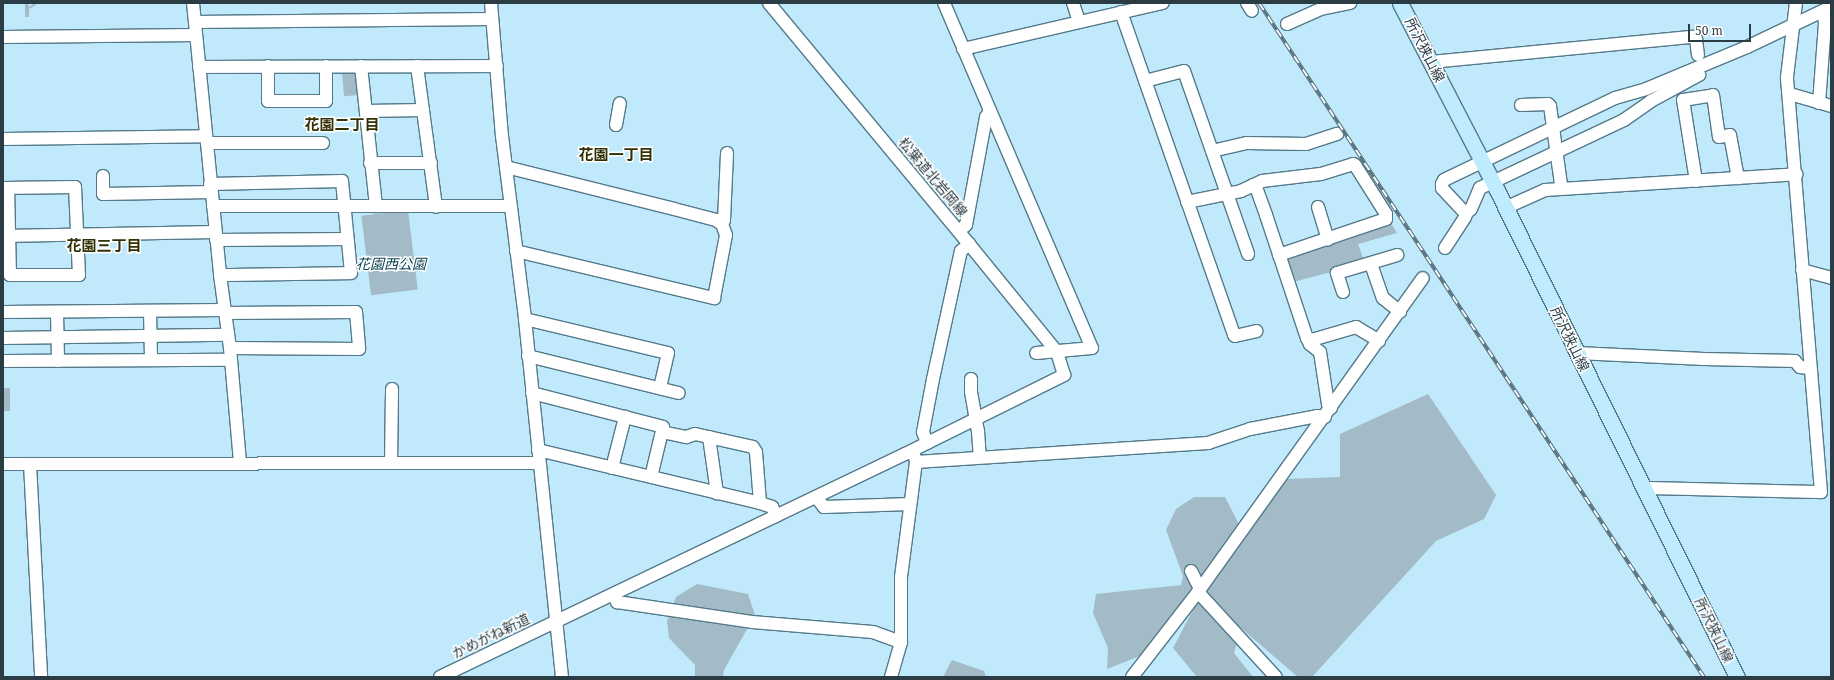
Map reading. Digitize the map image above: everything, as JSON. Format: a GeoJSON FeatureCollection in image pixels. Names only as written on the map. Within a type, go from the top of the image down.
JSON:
{"type":"FeatureCollection","features":[{"type":"Feature","properties":{"kind":"main road","name":"所沢狭山線"},"geometry":{"type":"LineString","coordinates":[[1400,3],[1493,182],[1737,677]]}},
{"type":"Feature","properties":{"kind":"street"},"geometry":{"type":"LineString","coordinates":[[193,3],[240,463]]}},
{"type":"Feature","properties":{"kind":"street"},"geometry":{"type":"LineString","coordinates":[[491,3],[510,206],[525,319],[555,623],[562,677]]}},
{"type":"Feature","properties":{"kind":"street","name":"松葉道北岩岡線"},"geometry":{"type":"LineString","coordinates":[[769,3],[959,231],[1056,352],[1064,375]]}},
{"type":"Feature","properties":{"kind":"street"},"geometry":{"type":"LineString","coordinates":[[944,3],[1092,348],[1036,353]]}},
{"type":"Feature","properties":{"kind":"street"},"geometry":{"type":"LineString","coordinates":[[1073,3],[1079,22]]}},
{"type":"Feature","properties":{"kind":"street"},"geometry":{"type":"LineString","coordinates":[[963,49],[1163,3]]}},
{"type":"Feature","properties":{"kind":"street"},"geometry":{"type":"LineString","coordinates":[[1287,24],[1321,9],[1350,3]]}},
{"type":"Feature","properties":{"kind":"street"},"geometry":{"type":"LineString","coordinates":[[1644,488],[1821,492],[1826,485],[1810,368],[1790,94],[1787,76],[1796,3]]}},
{"type":"Feature","properties":{"kind":"street"},"geometry":{"type":"LineString","coordinates":[[1445,248],[1465,218],[1466,213],[1471,209],[1480,188],[1624,120],[1653,100],[1747,48],[1827,9]]}},
{"type":"Feature","properties":{"kind":"street"},"geometry":{"type":"LineString","coordinates":[[1819,103],[1827,9]]}},
{"type":"Feature","properties":{"kind":"street"},"geometry":{"type":"LineString","coordinates":[[1121,12],[1234,335],[1256,331]]}},
{"type":"Feature","properties":{"kind":"street"},"geometry":{"type":"LineString","coordinates":[[195,22],[492,19]]}},
{"type":"Feature","properties":{"kind":"street"},"geometry":{"type":"LineString","coordinates":[[3,36],[196,35]]}},
{"type":"Feature","properties":{"kind":"street"},"geometry":{"type":"LineString","coordinates":[[1431,62],[1693,37],[1696,39],[1698,55]]}},
{"type":"Feature","properties":{"kind":"street"},"geometry":{"type":"LineString","coordinates":[[1466,213],[1444,190],[1442,184],[1444,180],[1615,98],[1646,89],[1747,48]]}},
{"type":"Feature","properties":{"kind":"street"},"geometry":{"type":"LineString","coordinates":[[268,66],[268,101],[326,101],[326,66]]}},
{"type":"Feature","properties":{"kind":"street"},"geometry":{"type":"LineString","coordinates":[[361,66],[370,163],[376,206]]}},
{"type":"Feature","properties":{"kind":"street"},"geometry":{"type":"LineString","coordinates":[[417,66],[436,207]]}},
{"type":"Feature","properties":{"kind":"street"},"geometry":{"type":"LineString","coordinates":[[199,67],[497,66]]}},
{"type":"Feature","properties":{"kind":"street"},"geometry":{"type":"LineString","coordinates":[[1145,81],[1184,71],[1248,254]]}},
{"type":"Feature","properties":{"kind":"street"},"geometry":{"type":"LineString","coordinates":[[1790,94],[1831,106]]}},
{"type":"Feature","properties":{"kind":"street"},"geometry":{"type":"LineString","coordinates":[[1696,181],[1683,100],[1713,95],[1719,137],[1730,135],[1738,178]]}},
{"type":"Feature","properties":{"kind":"street"},"geometry":{"type":"LineString","coordinates":[[616,125],[620,103]]}},
{"type":"Feature","properties":{"kind":"street"},"geometry":{"type":"LineString","coordinates":[[1520,105],[1548,104],[1561,184]]}},
{"type":"Feature","properties":{"kind":"street"},"geometry":{"type":"LineString","coordinates":[[366,111],[423,110]]}},
{"type":"Feature","properties":{"kind":"street"},"geometry":{"type":"LineString","coordinates":[[959,231],[966,225],[986,117],[990,110]]}},
{"type":"Feature","properties":{"kind":"street"},"geometry":{"type":"LineString","coordinates":[[1212,151],[1247,143],[1306,144],[1337,134]]}},
{"type":"Feature","properties":{"kind":"street"},"geometry":{"type":"LineString","coordinates":[[3,139],[207,140],[324,143]]}},
{"type":"Feature","properties":{"kind":"street"},"geometry":{"type":"LineString","coordinates":[[722,224],[724,220],[727,153]]}},
{"type":"Feature","properties":{"kind":"street"},"geometry":{"type":"LineString","coordinates":[[370,163],[431,163]]}},
{"type":"Feature","properties":{"kind":"street"},"geometry":{"type":"LineString","coordinates":[[1187,202],[1241,191],[1265,180],[1321,174],[1353,164],[1355,165],[1387,218],[1384,221],[1279,255]]}},
{"type":"Feature","properties":{"kind":"street"},"geometry":{"type":"LineString","coordinates":[[506,167],[716,220],[722,224],[726,235],[714,298],[516,252]]}},
{"type":"Feature","properties":{"kind":"street"},"geometry":{"type":"LineString","coordinates":[[1505,208],[1533,194],[1545,190],[1796,174]]}},
{"type":"Feature","properties":{"kind":"street"},"geometry":{"type":"LineString","coordinates":[[103,176],[103,194],[342,181],[343,205],[351,274],[220,275]]}},
{"type":"Feature","properties":{"kind":"street"},"geometry":{"type":"LineString","coordinates":[[1253,185],[1257,190],[1294,302],[1310,344],[1320,352],[1328,413]]}},
{"type":"Feature","properties":{"kind":"street"},"geometry":{"type":"LineString","coordinates":[[75,187],[77,235],[79,275],[10,276],[6,236],[5,188],[75,187]]}},
{"type":"Feature","properties":{"kind":"street"},"geometry":{"type":"LineString","coordinates":[[213,206],[510,206]]}},
{"type":"Feature","properties":{"kind":"street"},"geometry":{"type":"LineString","coordinates":[[1318,207],[1328,239]]}},
{"type":"Feature","properties":{"kind":"street"},"geometry":{"type":"LineString","coordinates":[[6,236],[216,236],[347,239]]}},
{"type":"Feature","properties":{"kind":"street"},"geometry":{"type":"LineString","coordinates":[[928,442],[923,432],[933,379],[961,250],[969,244]]}},
{"type":"Feature","properties":{"kind":"street"},"geometry":{"type":"LineString","coordinates":[[1343,292],[1337,273],[1397,255]]}},
{"type":"Feature","properties":{"kind":"street"},"geometry":{"type":"LineString","coordinates":[[1371,264],[1382,298],[1400,312]]}},
{"type":"Feature","properties":{"kind":"street"},"geometry":{"type":"LineString","coordinates":[[1802,270],[1831,278]]}},
{"type":"Feature","properties":{"kind":"street"},"geometry":{"type":"LineString","coordinates":[[1132,677],[1199,590],[1328,413],[1423,278]]}},
{"type":"Feature","properties":{"kind":"street"},"geometry":{"type":"LineString","coordinates":[[150,311],[151,360]]}},
{"type":"Feature","properties":{"kind":"street"},"geometry":{"type":"LineString","coordinates":[[3,312],[356,312],[359,349],[230,354],[151,360],[3,361]]}},
{"type":"Feature","properties":{"kind":"street"},"geometry":{"type":"LineString","coordinates":[[57,312],[58,361]]}},
{"type":"Feature","properties":{"kind":"street"},"geometry":{"type":"LineString","coordinates":[[525,319],[668,353],[660,388]]}},
{"type":"Feature","properties":{"kind":"street"},"geometry":{"type":"LineString","coordinates":[[1310,344],[1315,339],[1356,327],[1379,341]]}},
{"type":"Feature","properties":{"kind":"street"},"geometry":{"type":"LineString","coordinates":[[3,338],[228,335]]}},
{"type":"Feature","properties":{"kind":"street"},"geometry":{"type":"LineString","coordinates":[[1577,353],[1704,359],[1794,361],[1800,367],[1810,368]]}},
{"type":"Feature","properties":{"kind":"street"},"geometry":{"type":"LineString","coordinates":[[528,356],[679,393]]}},
{"type":"Feature","properties":{"kind":"street","name":"かめがね新道"},"geometry":{"type":"LineString","coordinates":[[440,677],[614,595],[1064,375]]}},
{"type":"Feature","properties":{"kind":"street"},"geometry":{"type":"LineString","coordinates":[[971,379],[971,392],[976,419],[980,457]]}},
{"type":"Feature","properties":{"kind":"street"},"geometry":{"type":"LineString","coordinates":[[391,463],[392,389]]}},
{"type":"Feature","properties":{"kind":"street"},"geometry":{"type":"LineString","coordinates":[[532,393],[663,426],[651,477]]}},
{"type":"Feature","properties":{"kind":"street"},"geometry":{"type":"LineString","coordinates":[[916,462],[1208,443],[1250,428],[1328,413]]}},
{"type":"Feature","properties":{"kind":"street"},"geometry":{"type":"LineString","coordinates":[[612,468],[625,417]]}},
{"type":"Feature","properties":{"kind":"street"},"geometry":{"type":"LineString","coordinates":[[662,432],[686,437],[695,434],[753,447],[755,449],[760,503]]}},
{"type":"Feature","properties":{"kind":"street"},"geometry":{"type":"LineString","coordinates":[[709,437],[718,493]]}},
{"type":"Feature","properties":{"kind":"street"},"geometry":{"type":"LineString","coordinates":[[538,450],[760,503],[772,507],[776,516]]}},
{"type":"Feature","properties":{"kind":"street"},"geometry":{"type":"LineString","coordinates":[[891,677],[901,642],[901,577],[916,462],[912,450]]}},
{"type":"Feature","properties":{"kind":"street"},"geometry":{"type":"LineString","coordinates":[[3,464],[539,463]]}},
{"type":"Feature","properties":{"kind":"street"},"geometry":{"type":"LineString","coordinates":[[30,464],[42,677]]}},
{"type":"Feature","properties":{"kind":"street"},"geometry":{"type":"LineString","coordinates":[[816,497],[824,507],[910,504]]}},
{"type":"Feature","properties":{"kind":"street"},"geometry":{"type":"LineString","coordinates":[[1191,571],[1199,590],[1276,677]]}},
{"type":"Feature","properties":{"kind":"street"},"geometry":{"type":"LineString","coordinates":[[614,595],[617,602],[752,622],[872,632],[901,642]]}},
{"type":"Feature","properties":{"kind":"green space"},"geometry":{"type":"Polygon","coordinates":[[[25,3],[28,3],[29,7],[35,3],[36,5],[29,9],[29,17],[25,17],[25,3]]]}},
{"type":"Feature","properties":{"kind":"green space"},"geometry":{"type":"Polygon","coordinates":[[[357,72],[359,95],[344,96],[342,73],[357,72]]]}},
{"type":"Feature","properties":{"kind":"green space","name":"花園西公園"},"geometry":{"type":"Polygon","coordinates":[[[408,210],[418,289],[371,295],[361,216],[408,210]]]}},
{"type":"Feature","properties":{"kind":"green space"},"geometry":{"type":"Polygon","coordinates":[[[1391,223],[1397,233],[1358,244],[1365,263],[1293,282],[1284,256],[1391,223]]]}},
{"type":"Feature","properties":{"kind":"green space"},"geometry":{"type":"Polygon","coordinates":[[[3,388],[10,388],[10,411],[3,411],[3,388]]]}},
{"type":"Feature","properties":{"kind":"green space"},"geometry":{"type":"Polygon","coordinates":[[[1428,394],[1496,495],[1484,519],[1436,541],[1312,677],[1298,677],[1241,628],[1234,653],[1253,677],[1197,677],[1173,648],[1197,602],[1190,592],[1140,656],[1107,669],[1108,648],[1093,613],[1096,594],[1181,585],[1183,576],[1166,530],[1176,509],[1194,497],[1225,497],[1245,536],[1286,479],[1340,477],[1340,434],[1428,394]]]}},
{"type":"Feature","properties":{"kind":"green space"},"geometry":{"type":"Polygon","coordinates":[[[697,584],[748,594],[755,615],[724,670],[723,677],[695,677],[695,665],[669,638],[667,621],[676,597],[697,584]]]}},
{"type":"Feature","properties":{"kind":"green space"},"geometry":{"type":"Polygon","coordinates":[[[952,660],[984,671],[986,677],[943,677],[952,660]]]}},
{"type":"Feature","properties":{"kind":"railway"},"geometry":{"type":"LineString","coordinates":[[1259,3],[1704,677]]}},
{"type":"Feature","properties":{"kind":"district","name":"花園二丁目"},"geometry":{"type":"Point","coordinates":[342,125]}},
{"type":"Feature","properties":{"kind":"district","name":"花園一丁目"},"geometry":{"type":"Point","coordinates":[616,155]}},
{"type":"Feature","properties":{"kind":"district","name":"花園三丁目"},"geometry":{"type":"Point","coordinates":[104,246]}}]}
